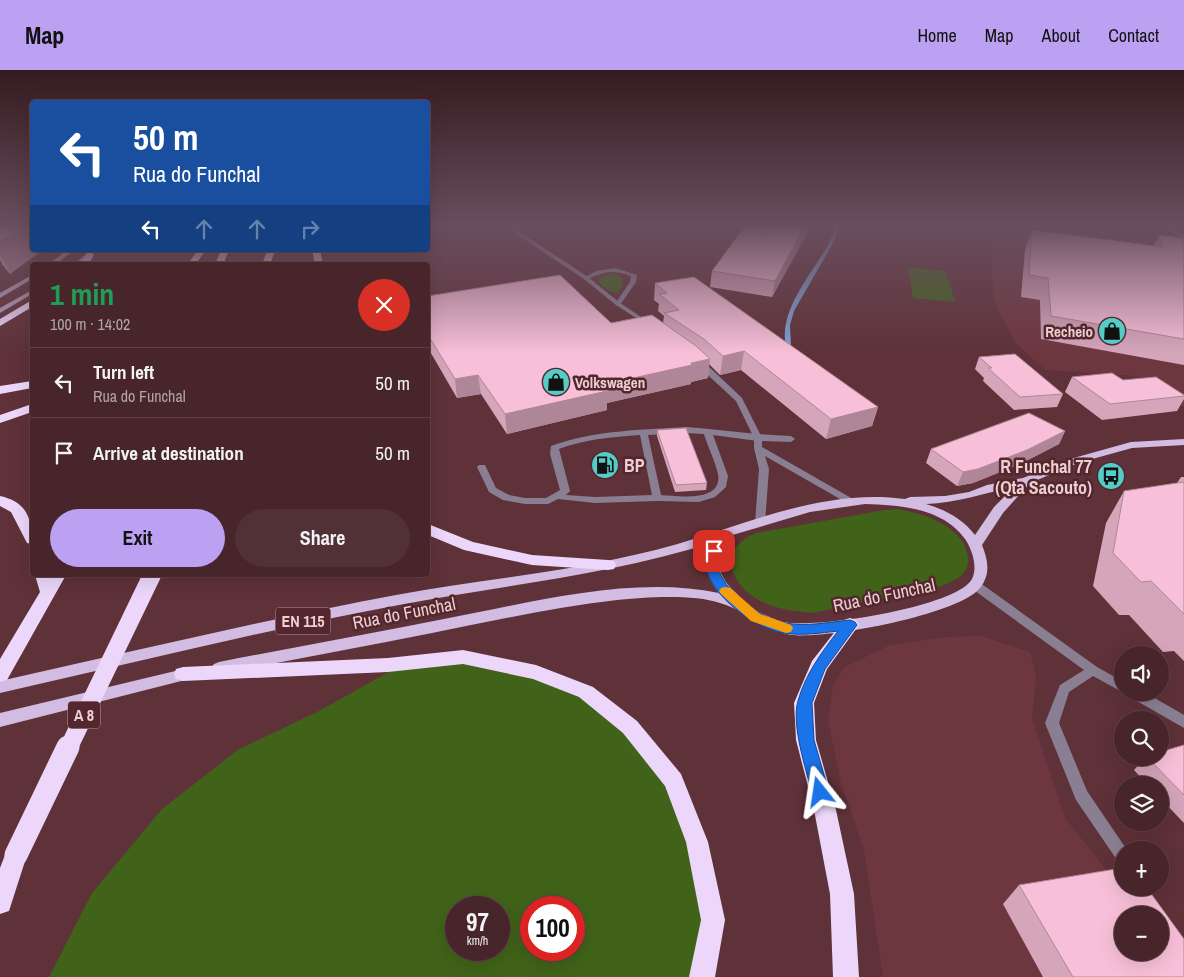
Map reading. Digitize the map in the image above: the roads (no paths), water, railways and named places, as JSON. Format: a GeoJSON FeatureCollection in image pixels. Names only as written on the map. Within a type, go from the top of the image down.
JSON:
{"type":"FeatureCollection","features":[{"type":"Feature","properties":{"kind":"highway"},"geometry":{"type":"LineString","coordinates":[[0,323],[30,304]]}},
{"type":"Feature","properties":{"kind":"highway"},"geometry":{"type":"LineString","coordinates":[[0,390],[30,385]]}},
{"type":"Feature","properties":{"kind":"highway"},"geometry":{"type":"LineString","coordinates":[[0,418],[30,409]]}},
{"type":"Feature","properties":{"kind":"highway"},"geometry":{"type":"LineString","coordinates":[[0,500],[18,508],[30,535]]}},
{"type":"Feature","properties":{"kind":"highway"},"geometry":{"type":"LineString","coordinates":[[430,531],[469,546],[532,560],[608,565]]}},
{"type":"Feature","properties":{"kind":"highway"},"geometry":{"type":"LineString","coordinates":[[44,577],[48,593]]}},
{"type":"Feature","properties":{"kind":"highway"},"geometry":{"type":"LineString","coordinates":[[0,675],[57,577]]}},
{"type":"Feature","properties":{"kind":"highway","name":"A 8"},"geometry":{"type":"LineString","coordinates":[[0,888],[151,577]]}},
{"type":"Feature","properties":{"kind":"highway"},"geometry":{"type":"LineString","coordinates":[[846,977],[842,894],[825,810],[806,740],[804,703],[819,666],[850,625]]}},
{"type":"Feature","properties":{"kind":"highway"},"geometry":{"type":"LineString","coordinates":[[183,674],[388,665],[463,657],[536,672],[586,692],[630,728],[674,780],[697,842],[713,920],[702,977]]}},
{"type":"Feature","properties":{"kind":"highway"},"geometry":{"type":"LineString","coordinates":[[0,902],[16,855]]}},
{"type":"Feature","properties":{"kind":"main road"},"geometry":{"type":"LineString","coordinates":[[0,296],[30,278]]}},
{"type":"Feature","properties":{"kind":"main road"},"geometry":{"type":"LineString","coordinates":[[0,311],[30,293]]}},
{"type":"Feature","properties":{"kind":"main road","name":"Rua do Funchal"},"geometry":{"type":"LineString","coordinates":[[903,502],[945,500],[1026,481],[1074,461],[1131,446],[1184,442]]}},
{"type":"Feature","properties":{"kind":"main road","name":"Rua do Funchal"},"geometry":{"type":"LineString","coordinates":[[976,544],[998,510],[1026,481]]}},
{"type":"Feature","properties":{"kind":"main road","name":"Rua do Funchal"},"geometry":{"type":"LineString","coordinates":[[0,687],[397,600],[608,565],[673,550],[760,523],[850,501],[903,502],[939,512],[961,527],[976,544],[981,561],[982,572],[975,586],[946,602],[850,625],[812,629],[783,628],[755,617],[726,600],[694,594],[640,592],[558,604],[183,674],[0,720]]}},
{"type":"Feature","properties":{"kind":"main road","name":"Rua do Funchal"},"geometry":{"type":"LineString","coordinates":[[725,533],[714,551],[712,566],[720,587],[755,617]]}},
{"type":"Feature","properties":{"kind":"street"},"geometry":{"type":"LineString","coordinates":[[572,268],[618,304],[659,332]]}},
{"type":"Feature","properties":{"kind":"street"},"geometry":{"type":"LineString","coordinates":[[586,278],[599,270],[607,268]]}},
{"type":"Feature","properties":{"kind":"street"},"geometry":{"type":"LineString","coordinates":[[609,268],[634,275],[633,282],[618,304]]}},
{"type":"Feature","properties":{"kind":"street"},"geometry":{"type":"LineString","coordinates":[[690,355],[740,400],[758,443],[764,469],[760,523]]}},
{"type":"Feature","properties":{"kind":"street"},"geometry":{"type":"LineString","coordinates":[[482,468],[492,490],[506,498],[525,502],[548,501],[565,491],[563,479],[555,459],[554,448],[573,441],[605,434],[644,434],[686,430],[707,431],[758,443],[850,501]]}},
{"type":"Feature","properties":{"kind":"street"},"geometry":{"type":"LineString","coordinates":[[557,496],[578,500],[602,501],[695,498],[712,495],[721,487],[723,476],[707,431]]}},
{"type":"Feature","properties":{"kind":"street"},"geometry":{"type":"LineString","coordinates":[[644,434],[657,498]]}},
{"type":"Feature","properties":{"kind":"street"},"geometry":{"type":"LineString","coordinates":[[758,443],[791,439]]}},
{"type":"Feature","properties":{"kind":"street"},"geometry":{"type":"LineString","coordinates":[[975,586],[1093,670],[1114,682]]}},
{"type":"Feature","properties":{"kind":"street"},"geometry":{"type":"LineString","coordinates":[[1093,670],[1064,688],[1052,723],[1081,795],[1114,843]]}},
{"type":"Feature","properties":{"kind":"street"},"geometry":{"type":"LineString","coordinates":[[1148,701],[1184,722]]}},
{"type":"Feature","properties":{"kind":"waterway"},"geometry":{"type":"LineString","coordinates":[[788,346],[788,322],[792,311],[816,268]]}},
{"type":"Feature","properties":{"kind":"place","name":"Recheio"},"geometry":{"type":"Point","coordinates":[1112,331]}},
{"type":"Feature","properties":{"kind":"place","name":"Volkswagen"},"geometry":{"type":"Point","coordinates":[556,382]}},
{"type":"Feature","properties":{"kind":"place","name":"BP"},"geometry":{"type":"Point","coordinates":[605,465]}},
{"type":"Feature","properties":{"kind":"place","name":"R Funchal 77 (Qta Sacouto)"},"geometry":{"type":"Point","coordinates":[1111,476]}}]}
